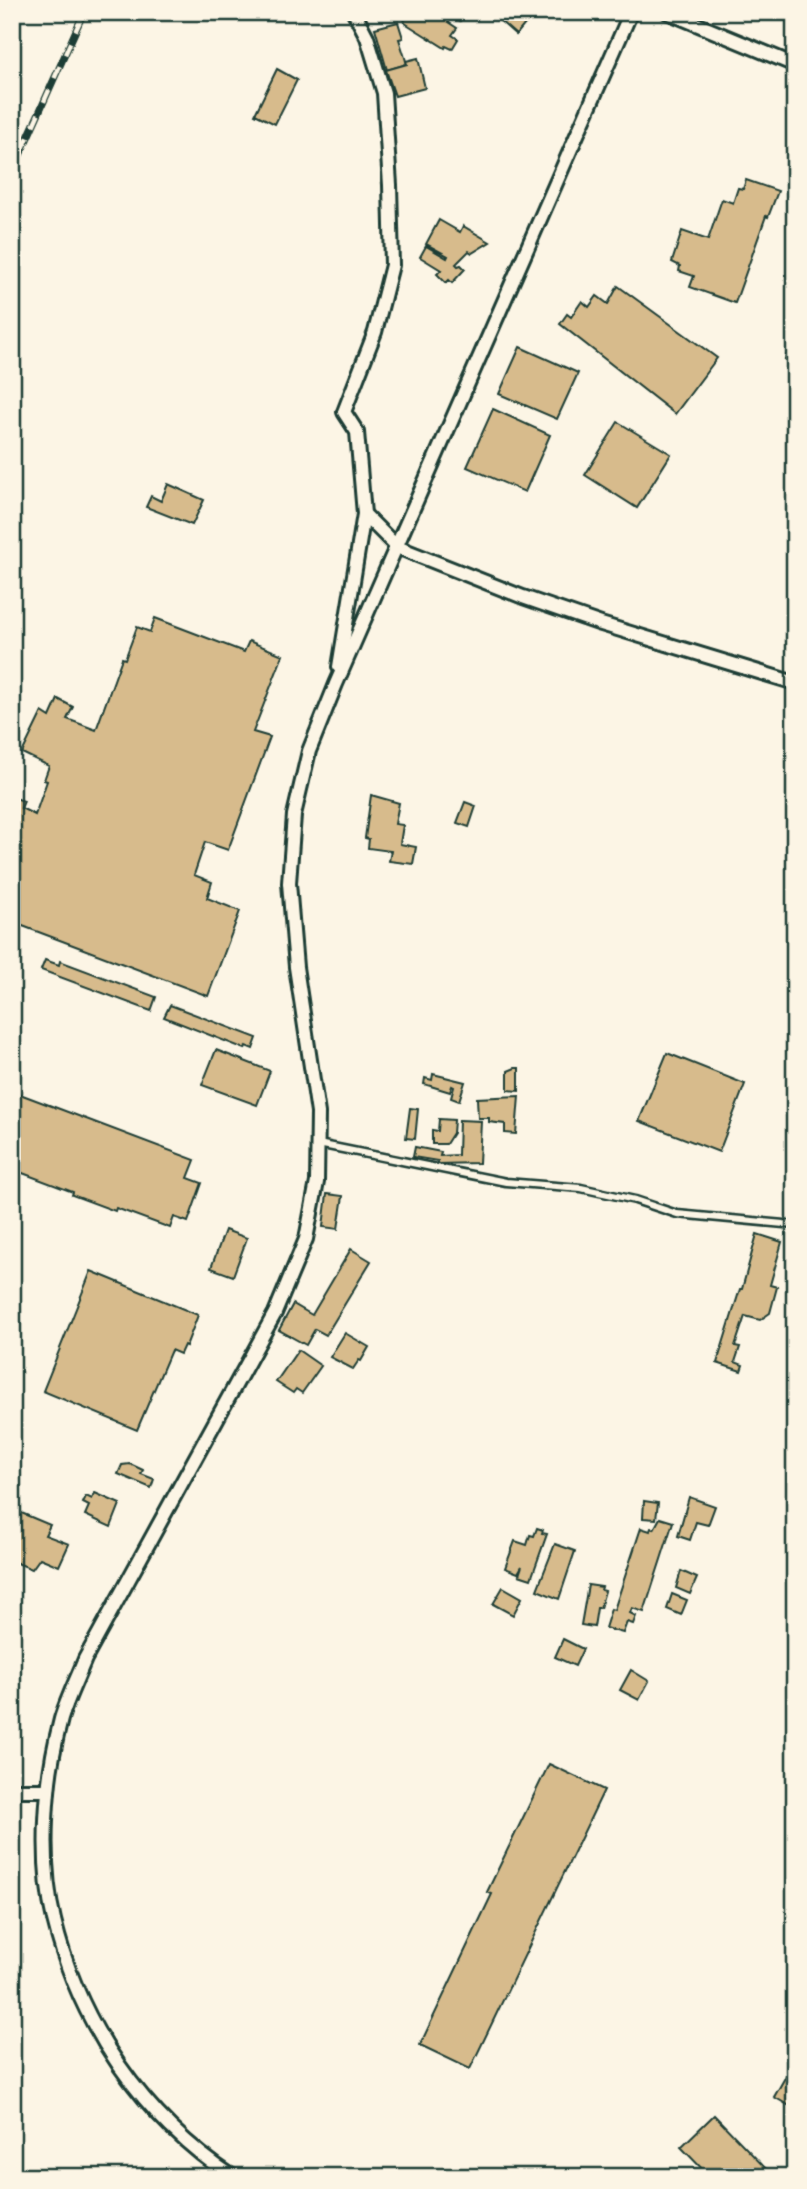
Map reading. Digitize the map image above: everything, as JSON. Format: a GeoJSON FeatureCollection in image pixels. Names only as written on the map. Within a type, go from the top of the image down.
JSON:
{"type":"FeatureCollection","features":[{"type":"Feature","properties":{"kind":"street"},"geometry":{"type":"LineString","coordinates":[[336,684],[364,514],[357,432],[344,412],[375,332],[391,265],[390,185],[384,93],[368,37],[354,12]]}},
{"type":"Feature","properties":{"kind":"street"},"geometry":{"type":"LineString","coordinates":[[233,2177],[212,2163],[162,2119],[120,2068],[81,2001],[54,1919],[45,1850],[48,1790],[61,1718],[85,1659],[275,1313],[306,1239],[317,1182],[318,1113],[296,967],[289,883],[294,815],[309,751],[631,12]]}},
{"type":"Feature","properties":{"kind":"street"},"geometry":{"type":"LineString","coordinates":[[667,12],[795,65]]}},
{"type":"Feature","properties":{"kind":"street"},"geometry":{"type":"LineString","coordinates":[[364,514],[397,547],[523,597],[601,624],[795,683]]}},
{"type":"Feature","properties":{"kind":"street"},"geometry":{"type":"LineString","coordinates":[[12,1790],[48,1790]]}},
{"type":"Feature","properties":{"kind":"lane"},"geometry":{"type":"LineString","coordinates":[[318,1143],[506,1182],[581,1188],[635,1200],[677,1214],[795,1225]]}},
{"type":"Feature","properties":{"kind":"building"},"geometry":{"type":"Polygon","coordinates":[[[403,12],[467,13],[460,21],[453,16],[448,22],[457,28],[452,35],[458,39],[452,49],[446,46],[445,48],[405,23],[403,12]]]}},
{"type":"Feature","properties":{"kind":"building"},"geometry":{"type":"Polygon","coordinates":[[[490,12],[535,12],[516,35],[490,12]]]}},
{"type":"Feature","properties":{"kind":"building"},"geometry":{"type":"Polygon","coordinates":[[[398,22],[403,38],[399,39],[407,64],[387,70],[375,28],[398,22]]]}},
{"type":"Feature","properties":{"kind":"building"},"geometry":{"type":"Polygon","coordinates":[[[418,58],[425,88],[395,96],[386,70],[418,58]]]}},
{"type":"Feature","properties":{"kind":"building"},"geometry":{"type":"Polygon","coordinates":[[[277,69],[297,80],[275,124],[255,114],[277,69]]]}},
{"type":"Feature","properties":{"kind":"building"},"geometry":{"type":"Polygon","coordinates":[[[746,180],[778,191],[768,217],[766,216],[735,303],[690,287],[694,276],[679,271],[680,266],[672,262],[682,231],[708,240],[722,199],[733,203],[738,188],[743,189],[746,180]]]}},
{"type":"Feature","properties":{"kind":"building"},"geometry":{"type":"Polygon","coordinates":[[[439,220],[460,232],[463,226],[490,242],[472,253],[469,251],[456,264],[465,269],[452,283],[449,280],[446,283],[437,274],[441,270],[420,257],[426,246],[447,258],[448,256],[426,244],[439,220]]]}},
{"type":"Feature","properties":{"kind":"building"},"geometry":{"type":"Polygon","coordinates":[[[618,286],[717,358],[675,414],[560,324],[567,314],[571,317],[582,301],[589,307],[597,296],[608,304],[618,286]]]}},
{"type":"Feature","properties":{"kind":"building"},"geometry":{"type":"Polygon","coordinates":[[[795,337],[795,363],[785,359],[795,337]]]}},
{"type":"Feature","properties":{"kind":"building"},"geometry":{"type":"Polygon","coordinates":[[[520,347],[578,373],[557,419],[499,394],[520,347]]]}},
{"type":"Feature","properties":{"kind":"building"},"geometry":{"type":"Polygon","coordinates":[[[493,409],[550,435],[525,492],[467,467],[493,409]]]}},
{"type":"Feature","properties":{"kind":"building"},"geometry":{"type":"Polygon","coordinates":[[[618,422],[671,454],[637,508],[585,475],[618,422]]]}},
{"type":"Feature","properties":{"kind":"building"},"geometry":{"type":"Polygon","coordinates":[[[168,484],[204,500],[192,525],[146,507],[151,496],[161,501],[168,484]]]}},
{"type":"Feature","properties":{"kind":"building"},"geometry":{"type":"Polygon","coordinates":[[[155,618],[244,652],[249,641],[283,655],[253,732],[270,737],[228,850],[205,842],[194,875],[212,882],[207,898],[240,911],[208,996],[12,922],[12,872],[16,862],[12,861],[12,797],[24,801],[21,808],[35,815],[47,781],[44,780],[49,766],[22,753],[42,712],[50,717],[58,699],[73,707],[67,719],[96,730],[122,658],[125,659],[137,627],[150,632],[155,618]]]}},
{"type":"Feature","properties":{"kind":"building"},"geometry":{"type":"Polygon","coordinates":[[[371,795],[399,803],[395,824],[403,825],[400,844],[416,847],[413,864],[389,861],[391,851],[368,848],[369,839],[365,838],[371,795]]]}},
{"type":"Feature","properties":{"kind":"building"},"geometry":{"type":"Polygon","coordinates":[[[465,802],[476,806],[469,827],[457,823],[465,802]]]}},
{"type":"Feature","properties":{"kind":"building"},"geometry":{"type":"Polygon","coordinates":[[[45,960],[59,965],[60,961],[156,997],[151,1011],[41,970],[45,960]]]}},
{"type":"Feature","properties":{"kind":"building"},"geometry":{"type":"Polygon","coordinates":[[[170,1005],[257,1038],[253,1049],[246,1046],[245,1049],[164,1017],[170,1005]]]}},
{"type":"Feature","properties":{"kind":"building"},"geometry":{"type":"Polygon","coordinates":[[[216,1050],[270,1071],[257,1105],[202,1085],[216,1050]]]}},
{"type":"Feature","properties":{"kind":"building"},"geometry":{"type":"Polygon","coordinates":[[[667,1053],[745,1084],[719,1152],[639,1121],[667,1053]]]}},
{"type":"Feature","properties":{"kind":"building"},"geometry":{"type":"Polygon","coordinates":[[[519,1068],[519,1091],[508,1090],[508,1071],[519,1068]]]}},
{"type":"Feature","properties":{"kind":"building"},"geometry":{"type":"Polygon","coordinates":[[[433,1074],[465,1082],[459,1101],[451,1098],[452,1086],[450,1092],[424,1084],[425,1078],[432,1080],[433,1074]]]}},
{"type":"Feature","properties":{"kind":"building"},"geometry":{"type":"Polygon","coordinates":[[[12,1091],[195,1160],[188,1178],[202,1183],[188,1222],[174,1217],[170,1228],[72,1195],[73,1192],[12,1169],[12,1091]]]}},
{"type":"Feature","properties":{"kind":"building"},"geometry":{"type":"Polygon","coordinates":[[[519,1096],[516,1134],[505,1133],[505,1124],[489,1122],[489,1118],[478,1118],[477,1098],[519,1096]]]}},
{"type":"Feature","properties":{"kind":"building"},"geometry":{"type":"Polygon","coordinates":[[[410,1108],[418,1109],[415,1139],[406,1138],[410,1108]]]}},
{"type":"Feature","properties":{"kind":"building"},"geometry":{"type":"Polygon","coordinates":[[[439,1119],[454,1120],[453,1133],[446,1144],[432,1144],[432,1130],[438,1131],[439,1119]]]}},
{"type":"Feature","properties":{"kind":"building"},"geometry":{"type":"Polygon","coordinates":[[[459,1120],[481,1121],[479,1163],[438,1164],[438,1161],[413,1157],[415,1147],[441,1152],[440,1156],[458,1155],[459,1120]]]}},
{"type":"Feature","properties":{"kind":"building"},"geometry":{"type":"Polygon","coordinates":[[[327,1194],[343,1196],[338,1229],[323,1227],[327,1194]]]}},
{"type":"Feature","properties":{"kind":"building"},"geometry":{"type":"Polygon","coordinates":[[[225,1230],[247,1238],[233,1276],[211,1268],[225,1230]]]}},
{"type":"Feature","properties":{"kind":"building"},"geometry":{"type":"Polygon","coordinates":[[[757,1234],[782,1242],[770,1285],[777,1287],[770,1313],[760,1320],[745,1316],[735,1346],[740,1347],[735,1362],[743,1365],[741,1371],[717,1363],[757,1234]]]}},
{"type":"Feature","properties":{"kind":"building"},"geometry":{"type":"Polygon","coordinates":[[[351,1249],[371,1261],[326,1335],[315,1329],[306,1345],[279,1330],[293,1304],[312,1315],[351,1249]]]}},
{"type":"Feature","properties":{"kind":"building"},"geometry":{"type":"Polygon","coordinates":[[[91,1271],[198,1315],[180,1354],[171,1350],[137,1430],[43,1391],[91,1271]]]}},
{"type":"Feature","properties":{"kind":"building"},"geometry":{"type":"Polygon","coordinates":[[[345,1333],[369,1347],[353,1369],[330,1357],[345,1333]]]}},
{"type":"Feature","properties":{"kind":"building"},"geometry":{"type":"Polygon","coordinates":[[[298,1350],[321,1366],[302,1393],[296,1389],[293,1393],[276,1382],[298,1350]]]}},
{"type":"Feature","properties":{"kind":"building"},"geometry":{"type":"Polygon","coordinates":[[[130,1464],[143,1470],[141,1474],[154,1479],[151,1488],[118,1474],[122,1465],[130,1464]]]}},
{"type":"Feature","properties":{"kind":"building"},"geometry":{"type":"Polygon","coordinates":[[[95,1493],[120,1504],[111,1527],[85,1515],[89,1506],[83,1503],[86,1496],[92,1499],[95,1493]]]}},
{"type":"Feature","properties":{"kind":"building"},"geometry":{"type":"Polygon","coordinates":[[[689,1497],[715,1506],[708,1525],[696,1522],[690,1540],[678,1536],[689,1497]]]}},
{"type":"Feature","properties":{"kind":"building"},"geometry":{"type":"Polygon","coordinates":[[[644,1501],[658,1503],[656,1519],[643,1518],[644,1501]]]}},
{"type":"Feature","properties":{"kind":"building"},"geometry":{"type":"Polygon","coordinates":[[[19,1512],[50,1525],[45,1535],[69,1544],[59,1566],[40,1558],[32,1569],[12,1561],[12,1521],[15,1522],[19,1512]]]}},
{"type":"Feature","properties":{"kind":"building"},"geometry":{"type":"Polygon","coordinates":[[[660,1518],[673,1522],[644,1612],[632,1608],[630,1613],[636,1616],[633,1624],[627,1622],[623,1633],[605,1628],[611,1609],[614,1610],[641,1528],[650,1531],[651,1528],[654,1529],[660,1518]]]}},
{"type":"Feature","properties":{"kind":"building"},"geometry":{"type":"Polygon","coordinates":[[[537,1528],[547,1534],[531,1579],[519,1575],[522,1566],[518,1573],[505,1568],[515,1541],[527,1545],[530,1535],[534,1536],[537,1528]]]}},
{"type":"Feature","properties":{"kind":"building"},"geometry":{"type":"Polygon","coordinates":[[[555,1544],[575,1551],[559,1599],[537,1590],[555,1544]]]}},
{"type":"Feature","properties":{"kind":"building"},"geometry":{"type":"Polygon","coordinates":[[[681,1571],[697,1578],[690,1594],[676,1588],[681,1571]]]}},
{"type":"Feature","properties":{"kind":"building"},"geometry":{"type":"Polygon","coordinates":[[[588,1585],[602,1587],[601,1590],[605,1591],[600,1608],[597,1608],[594,1627],[581,1625],[588,1585]]]}},
{"type":"Feature","properties":{"kind":"building"},"geometry":{"type":"Polygon","coordinates":[[[503,1587],[522,1598],[513,1615],[493,1604],[503,1587]]]}},
{"type":"Feature","properties":{"kind":"building"},"geometry":{"type":"Polygon","coordinates":[[[672,1594],[687,1600],[681,1615],[667,1609],[672,1594]]]}},
{"type":"Feature","properties":{"kind":"building"},"geometry":{"type":"Polygon","coordinates":[[[563,1639],[583,1649],[575,1666],[555,1657],[563,1639]]]}},
{"type":"Feature","properties":{"kind":"building"},"geometry":{"type":"Polygon","coordinates":[[[631,1670],[649,1681],[639,1700],[620,1690],[631,1670]]]}},
{"type":"Feature","properties":{"kind":"building"},"geometry":{"type":"Polygon","coordinates":[[[549,1764],[604,1790],[470,2069],[420,2045],[492,1894],[487,1892],[549,1764]]]}},
{"type":"Feature","properties":{"kind":"building"},"geometry":{"type":"Polygon","coordinates":[[[795,2060],[795,2109],[774,2097],[795,2060]]]}},
{"type":"Feature","properties":{"kind":"building"},"geometry":{"type":"Polygon","coordinates":[[[714,2115],[774,2177],[710,2177],[681,2147],[714,2115]]]}},
{"type":"Feature","properties":{"kind":"railway"},"geometry":{"type":"LineString","coordinates":[[12,173],[84,12]]}}]}
